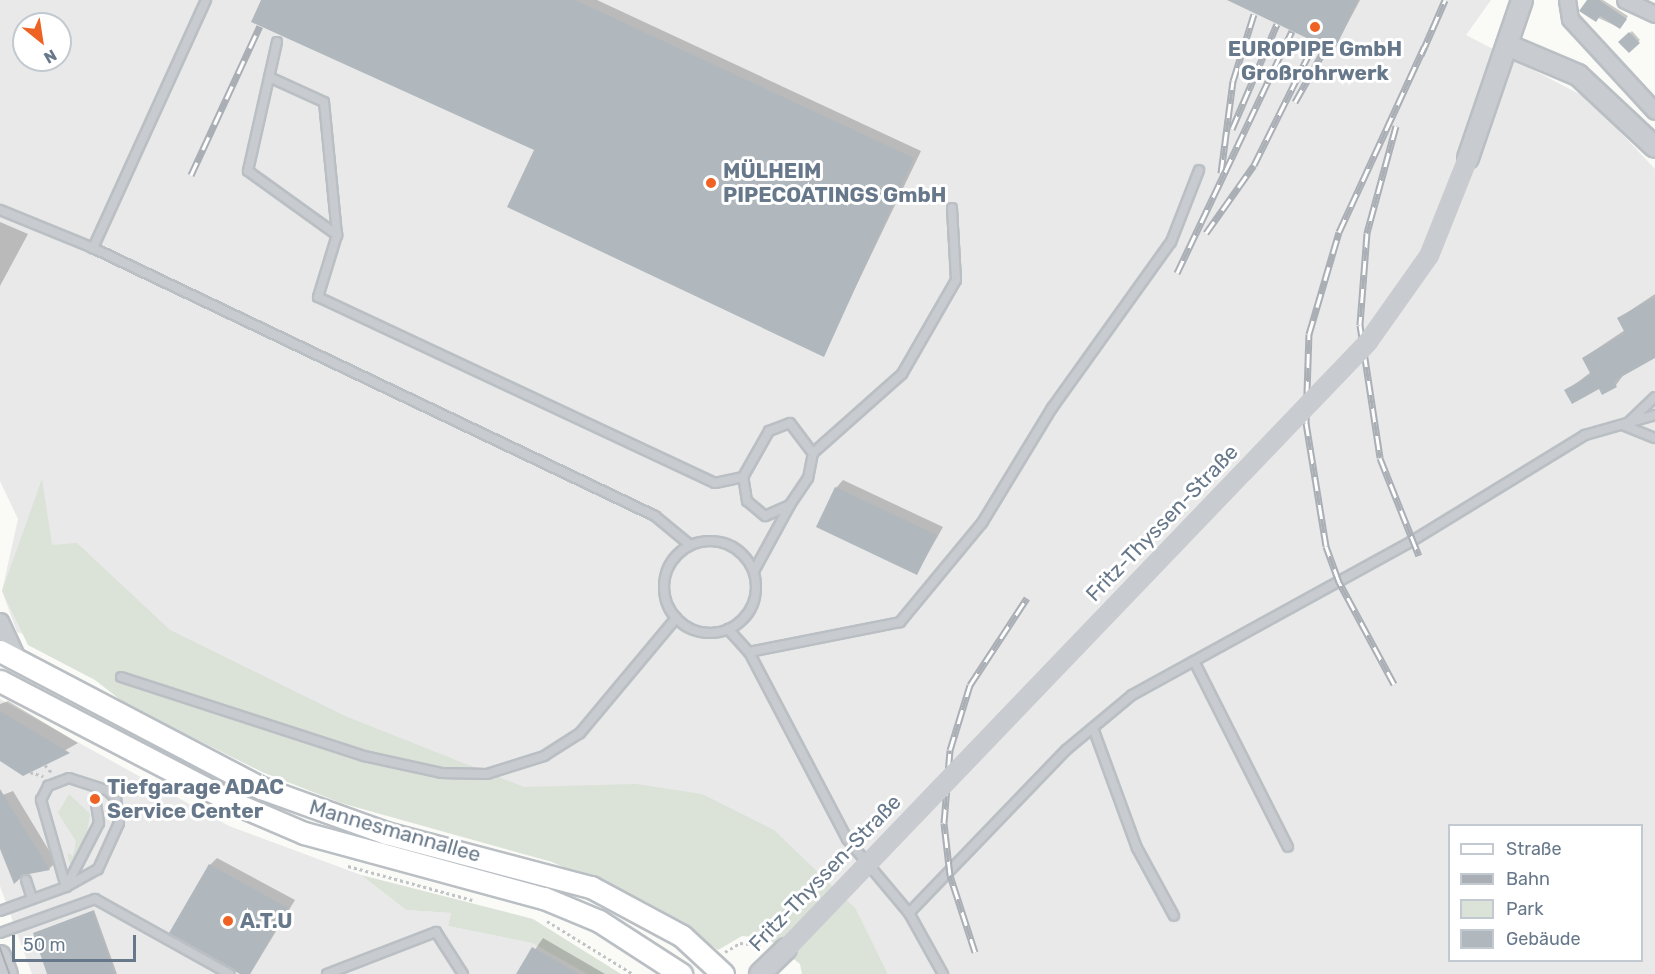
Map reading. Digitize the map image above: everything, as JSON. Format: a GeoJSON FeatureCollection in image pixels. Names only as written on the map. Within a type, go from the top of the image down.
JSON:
{"type":"FeatureCollection","features":[{"type":"Feature","properties":{"kind":"main road","name":"Mannesmannallee"},"geometry":{"type":"LineString","coordinates":[[9,655],[261,788],[386,833],[591,887],[635,907],[718,968]]}},
{"type":"Feature","properties":{"kind":"main road","name":"Mannesmannallee"},"geometry":{"type":"LineString","coordinates":[[0,681],[294,829],[544,898],[599,921],[655,955],[681,974]]}},
{"type":"Feature","properties":{"kind":"street","name":"Fritz-Thyssen-Straße"},"geometry":{"type":"LineString","coordinates":[[760,974],[779,961],[1368,342],[1429,256],[1468,158],[1522,0]]}},
{"type":"Feature","properties":{"kind":"street"},"geometry":{"type":"LineString","coordinates":[[1567,0],[1570,19],[1655,111]]}},
{"type":"Feature","properties":{"kind":"street"},"geometry":{"type":"LineString","coordinates":[[1625,0],[1655,14]]}},
{"type":"Feature","properties":{"kind":"street"},"geometry":{"type":"LineString","coordinates":[[1507,45],[1578,75],[1655,147]]}},
{"type":"Feature","properties":{"kind":"street"},"geometry":{"type":"LineString","coordinates":[[0,621],[9,655]]}},
{"type":"Feature","properties":{"kind":"street"},"geometry":{"type":"LineString","coordinates":[[655,955],[665,974]]}},
{"type":"Feature","properties":{"kind":"street"},"geometry":{"type":"LineString","coordinates":[[0,956],[7,974]]}},
{"type":"Feature","properties":{"kind":"lane"},"geometry":{"type":"LineString","coordinates":[[93,248],[206,0]]}},
{"type":"Feature","properties":{"kind":"lane"},"geometry":{"type":"LineString","coordinates":[[277,42],[248,171],[337,235]]}},
{"type":"Feature","properties":{"kind":"lane"},"geometry":{"type":"LineString","coordinates":[[269,78],[324,102],[337,235],[318,297],[715,483],[743,477]]}},
{"type":"Feature","properties":{"kind":"lane"},"geometry":{"type":"LineString","coordinates":[[749,652],[900,622],[982,523],[1052,408],[1171,242],[1199,171]]}},
{"type":"Feature","properties":{"kind":"lane"},"geometry":{"type":"LineString","coordinates":[[690,545],[666,574],[667,603],[676,618],[709,633],[728,629],[754,604],[754,571],[790,505],[808,478],[813,453],[902,374],[956,280],[952,208]]}},
{"type":"Feature","properties":{"kind":"lane"},"geometry":{"type":"LineString","coordinates":[[0,210],[93,248],[655,516],[690,545],[728,544],[754,571]]}},
{"type":"Feature","properties":{"kind":"lane"},"geometry":{"type":"LineString","coordinates":[[1625,426],[1655,397]]}},
{"type":"Feature","properties":{"kind":"lane"},"geometry":{"type":"LineString","coordinates":[[909,913],[1093,728],[1132,695],[1412,541],[1585,435],[1625,426],[1655,415]]}},
{"type":"Feature","properties":{"kind":"lane"},"geometry":{"type":"LineString","coordinates":[[790,505],[765,516],[747,501],[743,477],[769,430],[790,423],[813,453]]}},
{"type":"Feature","properties":{"kind":"lane"},"geometry":{"type":"LineString","coordinates":[[1625,426],[1655,438]]}},
{"type":"Feature","properties":{"kind":"lane"},"geometry":{"type":"LineString","coordinates":[[121,677],[364,756],[441,773],[487,774],[544,756],[580,733],[676,618]]}},
{"type":"Feature","properties":{"kind":"lane"},"geometry":{"type":"LineString","coordinates":[[728,629],[749,652],[847,839],[909,913],[943,974]]}},
{"type":"Feature","properties":{"kind":"lane"},"geometry":{"type":"LineString","coordinates":[[1194,661],[1288,847]]}},
{"type":"Feature","properties":{"kind":"lane"},"geometry":{"type":"LineString","coordinates":[[1093,728],[1137,849],[1174,916]]}},
{"type":"Feature","properties":{"kind":"lane"},"geometry":{"type":"LineString","coordinates":[[0,911],[66,887],[98,869],[119,823],[116,799],[80,778],[48,786],[41,800],[66,887]]}},
{"type":"Feature","properties":{"kind":"lane"},"geometry":{"type":"LineString","coordinates":[[66,887],[99,823],[95,799]]}},
{"type":"Feature","properties":{"kind":"lane"},"geometry":{"type":"LineString","coordinates":[[26,880],[32,898]]}},
{"type":"Feature","properties":{"kind":"lane"},"geometry":{"type":"LineString","coordinates":[[0,933],[95,899],[230,974]]}},
{"type":"Feature","properties":{"kind":"lane"},"geometry":{"type":"LineString","coordinates":[[327,974],[436,932],[463,974]]}},
{"type":"Feature","properties":{"kind":"path"},"geometry":{"type":"LineString","coordinates":[[718,968],[740,943],[779,961]]}},
{"type":"Feature","properties":{"kind":"shaded area"},"geometry":{"type":"Polygon","coordinates":[[[0,0],[1491,0],[1466,35],[1589,99],[1655,169],[1655,974],[888,974],[856,909],[524,787],[17,632],[2,591],[18,519],[0,481],[0,0]]]}},
{"type":"Feature","properties":{"kind":"shaded area"},"geometry":{"type":"Polygon","coordinates":[[[0,699],[229,826],[361,875],[406,910],[451,913],[448,926],[532,943],[587,974],[32,974],[0,886],[0,699]]]}},
{"type":"Feature","properties":{"kind":"green space"},"geometry":{"type":"Polygon","coordinates":[[[42,479],[52,545],[77,543],[170,630],[345,716],[524,787],[636,784],[702,794],[774,830],[856,909],[888,974],[802,974],[800,964],[767,938],[742,936],[718,950],[658,909],[552,862],[341,803],[262,772],[127,705],[95,680],[28,645],[2,591],[42,479]]]}},
{"type":"Feature","properties":{"kind":"green space"},"geometry":{"type":"Polygon","coordinates":[[[69,794],[90,814],[86,838],[71,867],[67,853],[73,856],[76,841],[58,813],[69,794]]]}},
{"type":"Feature","properties":{"kind":"green space"},"geometry":{"type":"Polygon","coordinates":[[[361,875],[533,919],[621,974],[587,974],[532,943],[448,926],[451,913],[406,910],[361,875]]]}},
{"type":"Feature","properties":{"kind":"building","name":"MÜLHEIM PIPECOATINGS GmbH"},"geometry":{"type":"Polygon","coordinates":[[[261,0],[575,0],[914,158],[824,357],[507,207],[534,150],[251,22],[261,0]]]}},
{"type":"Feature","properties":{"kind":"building","name":"EUROPIPE GmbH Großrohrwerk"},"geometry":{"type":"Polygon","coordinates":[[[1227,0],[1358,0],[1334,51],[1227,0]]]}},
{"type":"Feature","properties":{"kind":"building"},"geometry":{"type":"Polygon","coordinates":[[[1587,0],[1599,0],[1627,19],[1620,29],[1600,16],[1596,22],[1579,11],[1587,0]]]}},
{"type":"Feature","properties":{"kind":"building"},"geometry":{"type":"Polygon","coordinates":[[[1629,32],[1640,43],[1629,53],[1618,42],[1629,32]]]}},
{"type":"Feature","properties":{"kind":"building"},"geometry":{"type":"Polygon","coordinates":[[[1655,297],[1655,358],[1614,381],[1617,387],[1602,395],[1599,389],[1572,404],[1564,390],[1591,375],[1582,358],[1625,333],[1617,318],[1655,297]]]}},
{"type":"Feature","properties":{"kind":"building"},"geometry":{"type":"Polygon","coordinates":[[[835,487],[937,535],[917,575],[816,527],[835,487]]]}},
{"type":"Feature","properties":{"kind":"building"},"geometry":{"type":"Polygon","coordinates":[[[0,711],[70,753],[23,776],[0,761],[0,711]]]}},
{"type":"Feature","properties":{"kind":"building"},"geometry":{"type":"Polygon","coordinates":[[[0,789],[50,870],[24,875],[14,884],[0,849],[0,789]]]}},
{"type":"Feature","properties":{"kind":"building","name":"A.T.U"},"geometry":{"type":"Polygon","coordinates":[[[209,864],[288,908],[250,974],[240,974],[169,933],[209,864]]]}},
{"type":"Feature","properties":{"kind":"building"},"geometry":{"type":"Polygon","coordinates":[[[93,911],[115,974],[47,974],[33,933],[93,911]]]}},
{"type":"Feature","properties":{"kind":"building"},"geometry":{"type":"Polygon","coordinates":[[[532,947],[579,974],[516,974],[532,947]]]}},
{"type":"Feature","properties":{"kind":"tram line"},"geometry":{"type":"LineString","coordinates":[[0,947],[10,974]]}},
{"type":"Feature","properties":{"kind":"railway"},"geometry":{"type":"LineString","coordinates":[[1421,55],[1445,0]]}},
{"type":"Feature","properties":{"kind":"railway"},"geometry":{"type":"LineString","coordinates":[[1221,173],[1233,81],[1254,14]]}},
{"type":"Feature","properties":{"kind":"railway"},"geometry":{"type":"LineString","coordinates":[[1232,129],[1277,24]]}},
{"type":"Feature","properties":{"kind":"railway"},"geometry":{"type":"LineString","coordinates":[[191,175],[260,26]]}},
{"type":"Feature","properties":{"kind":"railway"},"geometry":{"type":"LineString","coordinates":[[1177,273],[1292,31]]}},
{"type":"Feature","properties":{"kind":"railway"},"geometry":{"type":"LineString","coordinates":[[1206,233],[1254,165],[1315,42]]}},
{"type":"Feature","properties":{"kind":"railway"},"geometry":{"type":"LineString","coordinates":[[1295,102],[1326,47]]}},
{"type":"Feature","properties":{"kind":"railway"},"geometry":{"type":"LineString","coordinates":[[1394,684],[1339,582],[1326,546],[1306,423],[1309,334],[1339,232],[1424,47]]}},
{"type":"Feature","properties":{"kind":"railway"},"geometry":{"type":"LineString","coordinates":[[1396,126],[1367,233],[1360,325],[1380,458],[1419,556]]}},
{"type":"Feature","properties":{"kind":"railway"},"geometry":{"type":"LineString","coordinates":[[975,952],[950,875],[944,823],[950,750],[970,685],[1027,598]]}},
{"type":"Feature","properties":{"kind":"place","name":"EUROPIPE GmbH Großrohrwerk"},"geometry":{"type":"Point","coordinates":[1315,27]}},
{"type":"Feature","properties":{"kind":"place","name":"MÜLHEIM PIPECOATINGS GmbH"},"geometry":{"type":"Point","coordinates":[711,183]}},
{"type":"Feature","properties":{"kind":"place","name":"Tiefgarage ADAC Service Center"},"geometry":{"type":"Point","coordinates":[95,799]}},
{"type":"Feature","properties":{"kind":"place","name":"A.T.U"},"geometry":{"type":"Point","coordinates":[228,921]}}]}
